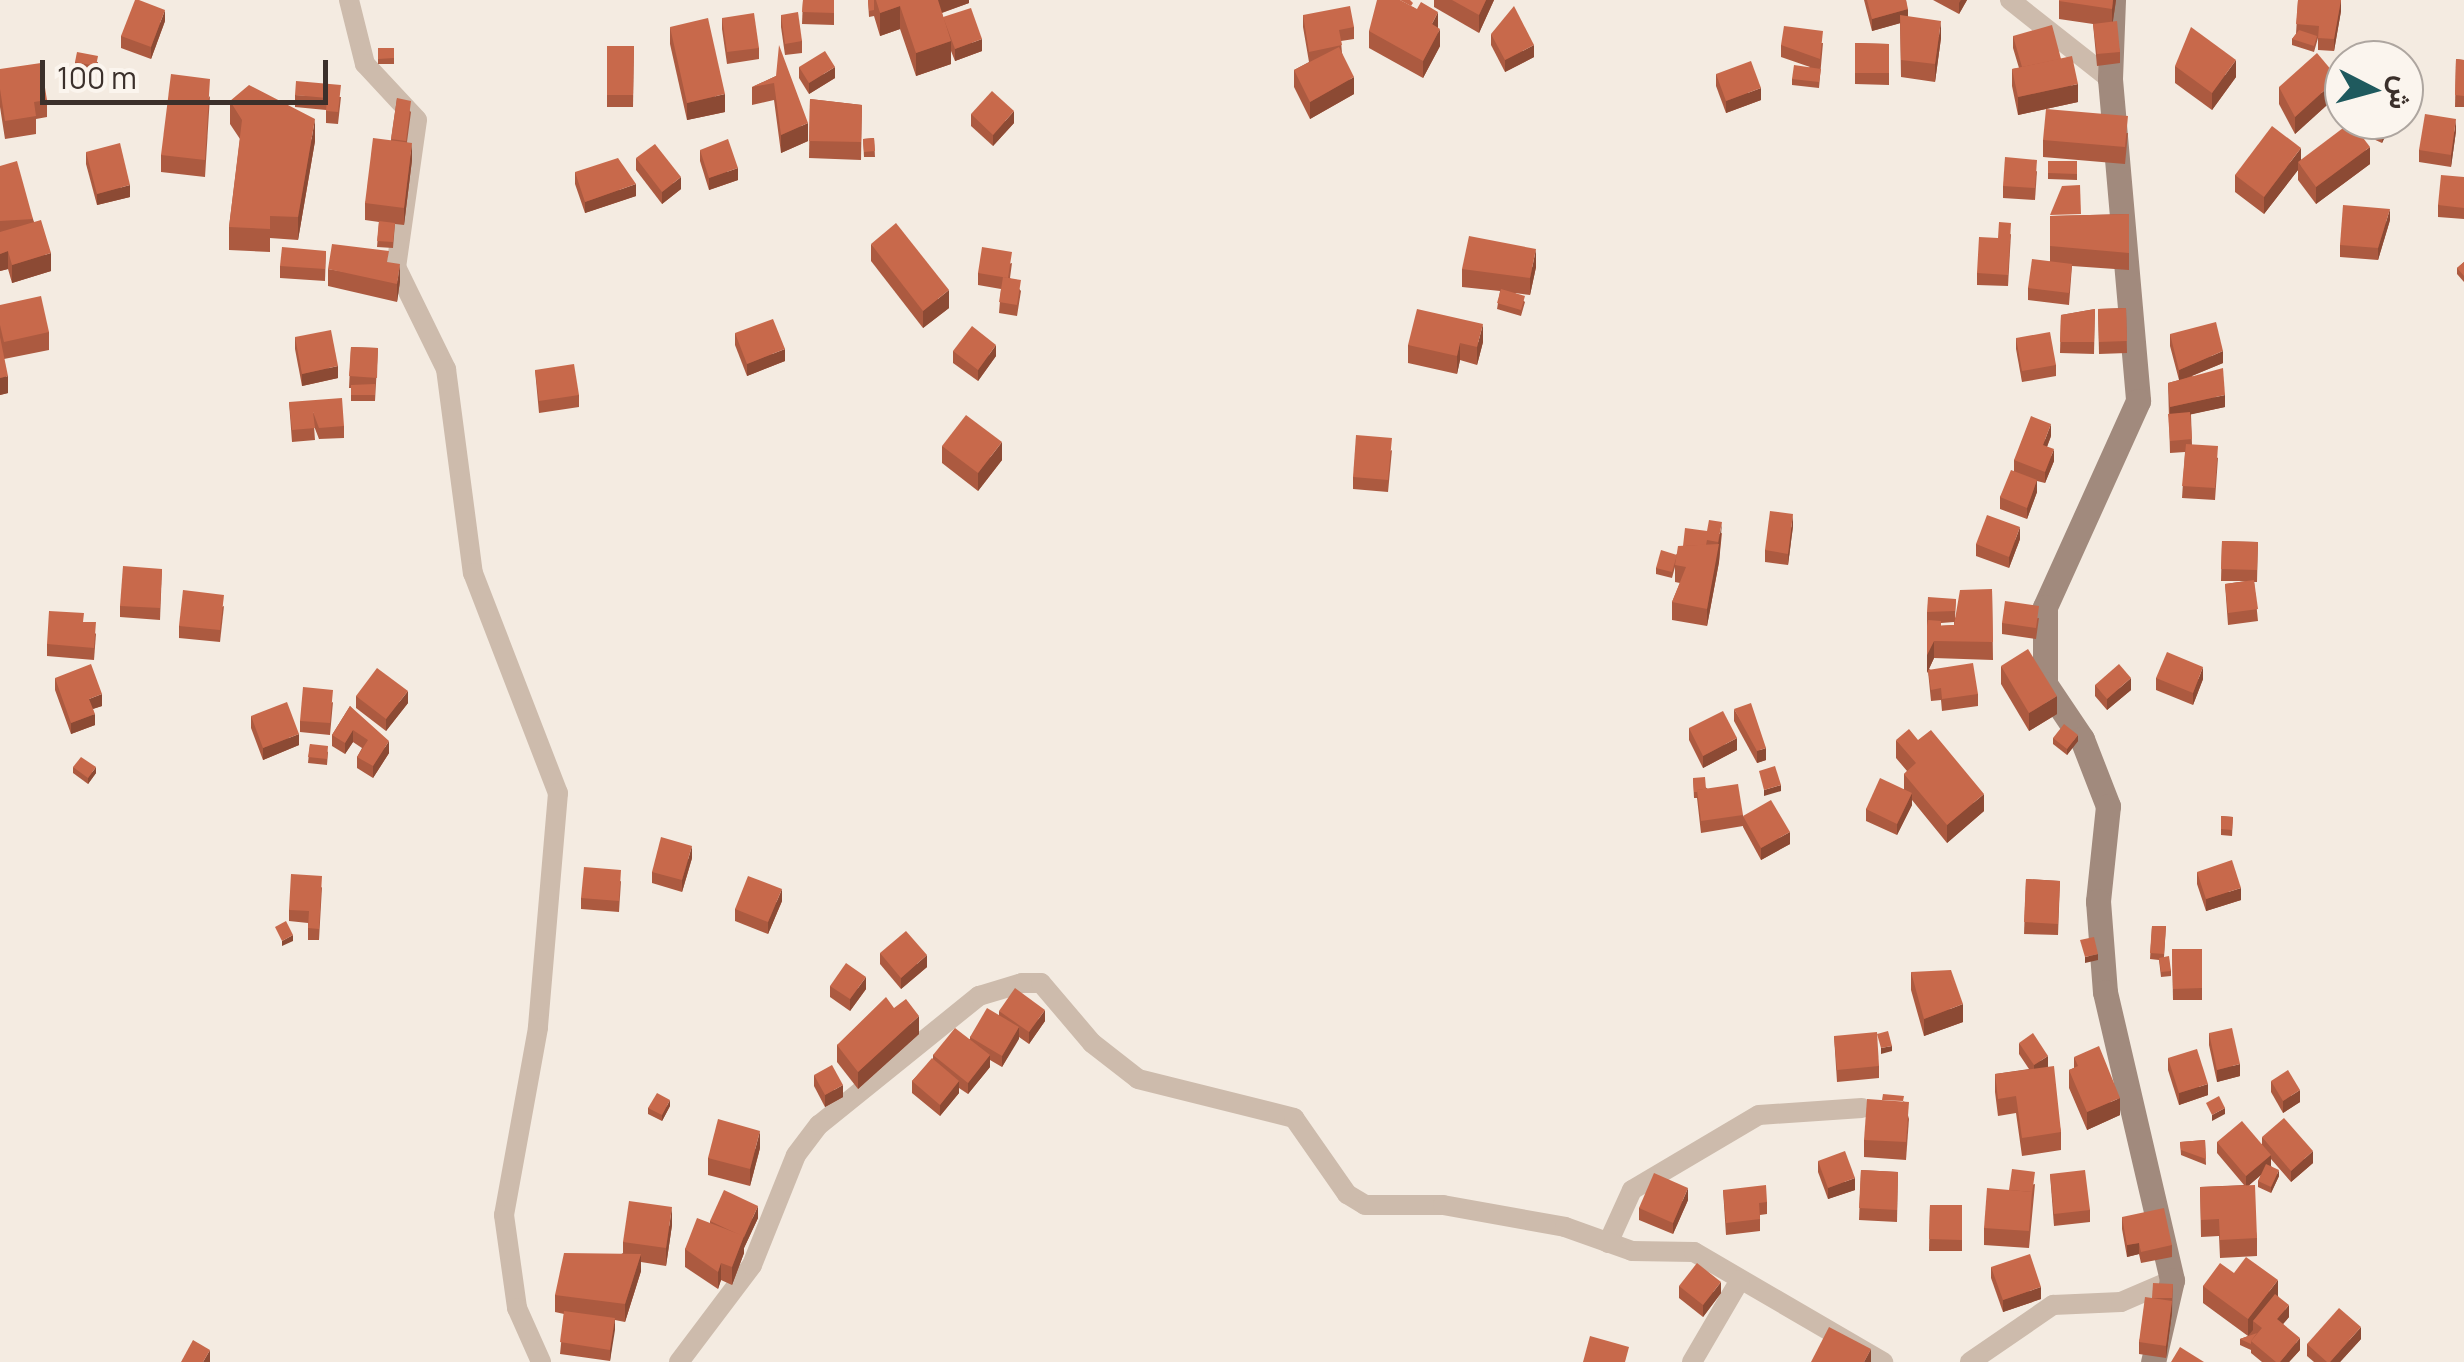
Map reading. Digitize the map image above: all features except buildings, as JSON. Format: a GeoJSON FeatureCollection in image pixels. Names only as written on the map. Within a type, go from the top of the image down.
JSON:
{"type":"FeatureCollection","features":[{"type":"Feature","properties":{"kind":"street"},"geometry":{"type":"LineString","coordinates":[[348,0],[364,64],[417,120],[396,268],[446,368],[473,573],[558,793],[538,1028],[504,1215],[517,1308],[541,1362]]}},
{"type":"Feature","properties":{"kind":"street"},"geometry":{"type":"LineString","coordinates":[[2010,0],[2110,79]]}},
{"type":"Feature","properties":{"kind":"street"},"geometry":{"type":"LineString","coordinates":[[2113,0],[2110,79],[2138,401],[2044,608],[2045,684],[2082,739],[2108,806],[2098,901],[2106,992],[2172,1280],[2154,1362]]}},
{"type":"Feature","properties":{"kind":"street"},"geometry":{"type":"LineString","coordinates":[[679,1362],[752,1266],[796,1155],[819,1125],[978,996],[1022,982],[1042,983],[1138,1080],[1294,1118],[1347,1194],[1365,1205],[1443,1205],[1608,1243],[1694,1252],[1883,1362]]}},
{"type":"Feature","properties":{"kind":"street"},"geometry":{"type":"LineString","coordinates":[[1608,1243],[1632,1190],[1759,1115],[1862,1108]]}},
{"type":"Feature","properties":{"kind":"street"},"geometry":{"type":"LineString","coordinates":[[1692,1362],[1740,1280]]}},
{"type":"Feature","properties":{"kind":"street"},"geometry":{"type":"LineString","coordinates":[[1970,1362],[2053,1305],[2121,1302],[2172,1280]]}}]}
